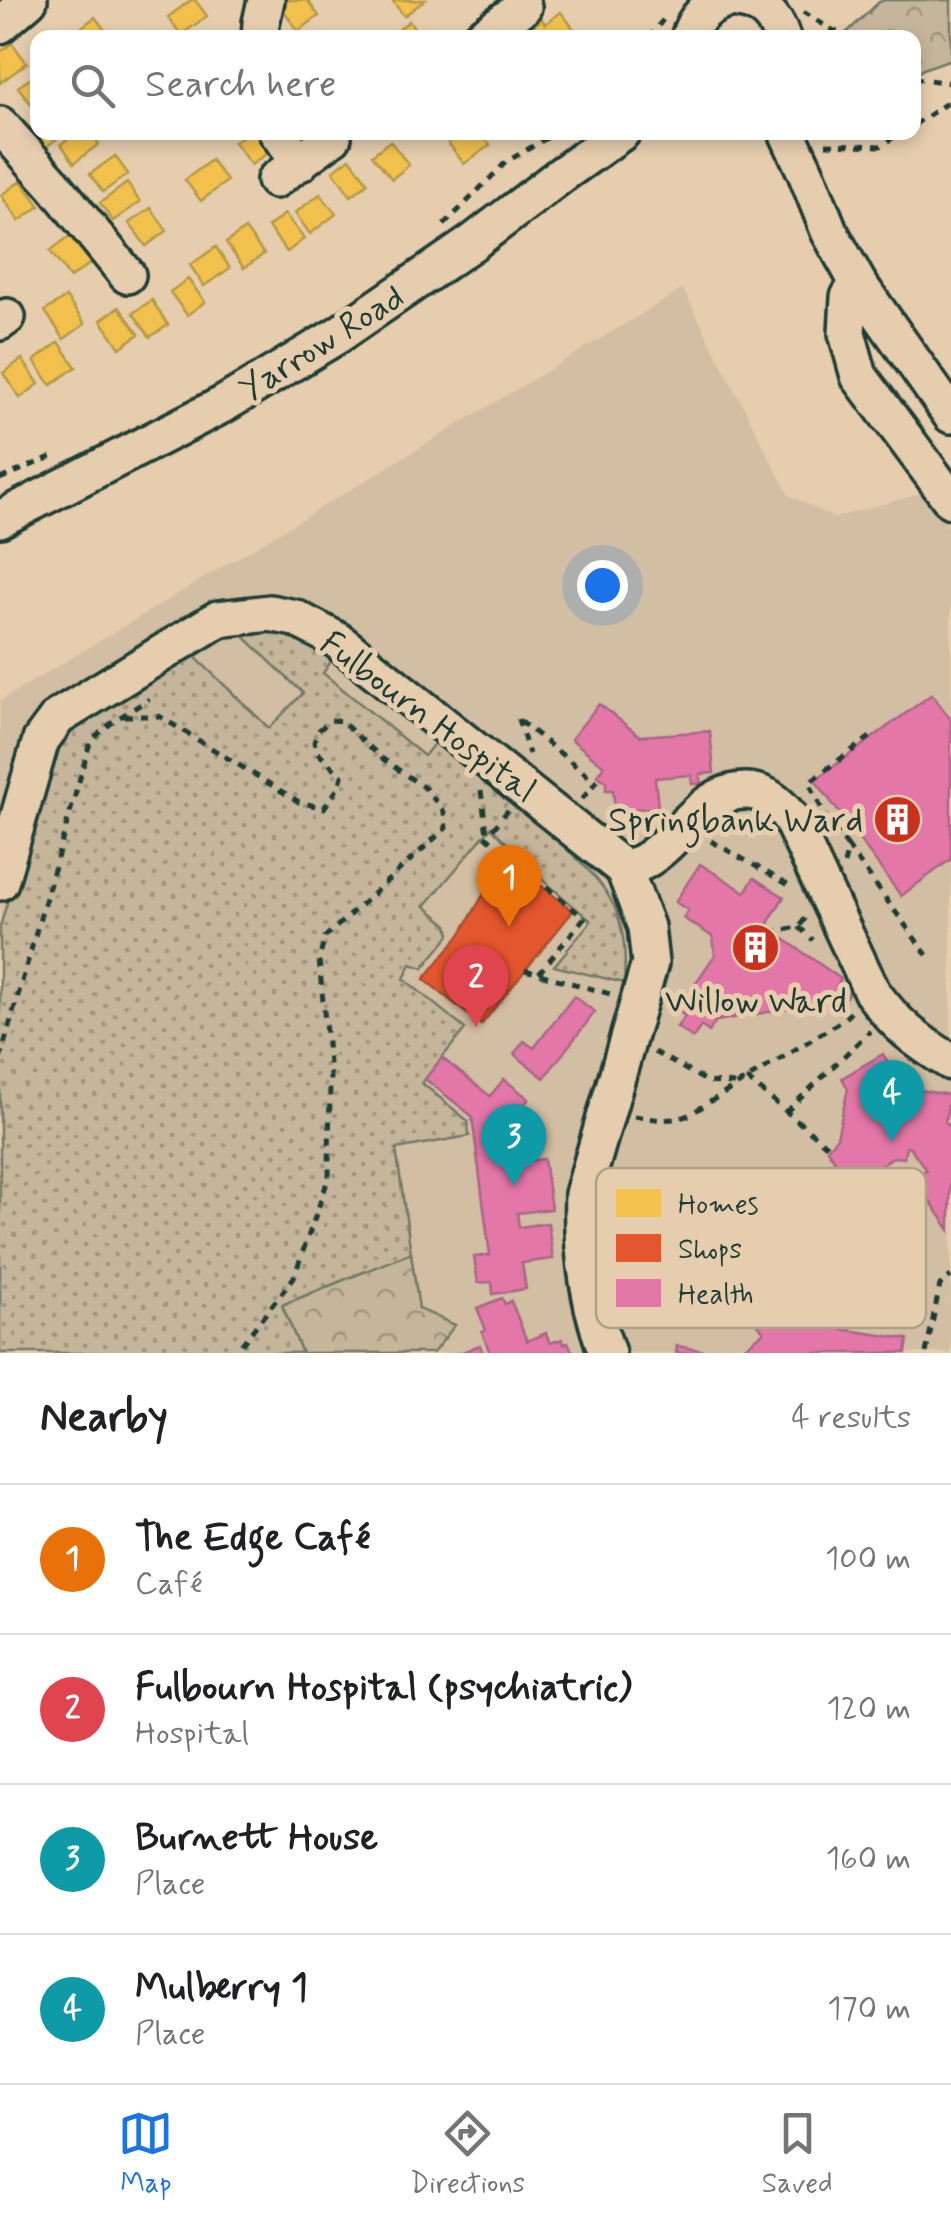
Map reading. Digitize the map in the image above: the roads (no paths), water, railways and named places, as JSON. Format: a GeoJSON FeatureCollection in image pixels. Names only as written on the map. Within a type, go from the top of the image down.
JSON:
{"type":"FeatureCollection","features":[{"type":"Feature","properties":{"kind":"street"},"geometry":{"type":"LineString","coordinates":[[0,25],[29,0]]}},
{"type":"Feature","properties":{"kind":"street"},"geometry":{"type":"LineString","coordinates":[[261,30],[266,0]]}},
{"type":"Feature","properties":{"kind":"street"},"geometry":{"type":"LineString","coordinates":[[738,0],[787,17]]}},
{"type":"Feature","properties":{"kind":"street"},"geometry":{"type":"LineString","coordinates":[[0,125],[127,275]]}},
{"type":"Feature","properties":{"kind":"street"},"geometry":{"type":"LineString","coordinates":[[279,140],[288,172],[330,140]]}},
{"type":"Feature","properties":{"kind":"street","name":"Yarrow Road"},"geometry":{"type":"LineString","coordinates":[[0,519],[224,404],[338,335],[611,140]]}},
{"type":"Feature","properties":{"kind":"street"},"geometry":{"type":"LineString","coordinates":[[801,140],[806,173],[828,231],[858,283],[951,415]]}},
{"type":"Feature","properties":{"kind":"street"},"geometry":{"type":"LineString","coordinates":[[858,283],[849,297],[848,333],[859,376],[951,500]]}},
{"type":"Feature","properties":{"kind":"street","name":"Fulbourn Hospital"},"geometry":{"type":"LineString","coordinates":[[0,882],[41,740],[58,717],[218,619],[270,614],[295,618],[337,640],[624,869]]}},
{"type":"Feature","properties":{"kind":"street"},"geometry":{"type":"LineString","coordinates":[[596,1311],[587,1273],[583,1194],[650,964],[646,927],[624,869],[647,860],[717,798],[732,792],[762,793],[784,810],[872,992],[904,1031],[951,1062]]}},
{"type":"Feature","properties":{"kind":"street"},"geometry":{"type":"LineString","coordinates":[[600,1328],[606,1353]]}},
{"type":"Feature","properties":{"kind":"place","name":"Springbank Ward"},"geometry":{"type":"Point","coordinates":[898,819]}},
{"type":"Feature","properties":{"kind":"place","name":"The Edge Café"},"geometry":{"type":"Point","coordinates":[509,927]}},
{"type":"Feature","properties":{"kind":"place","name":"Willow Ward"},"geometry":{"type":"Point","coordinates":[756,948]}},
{"type":"Feature","properties":{"kind":"place","name":"Fulbourn Hospital (psychiatric)"},"geometry":{"type":"Point","coordinates":[476,1027]}},
{"type":"Feature","properties":{"kind":"place","name":"Mulberry 1"},"geometry":{"type":"Point","coordinates":[892,1142]}},
{"type":"Feature","properties":{"kind":"place","name":"Burnett House"},"geometry":{"type":"Point","coordinates":[514,1186]}}]}
